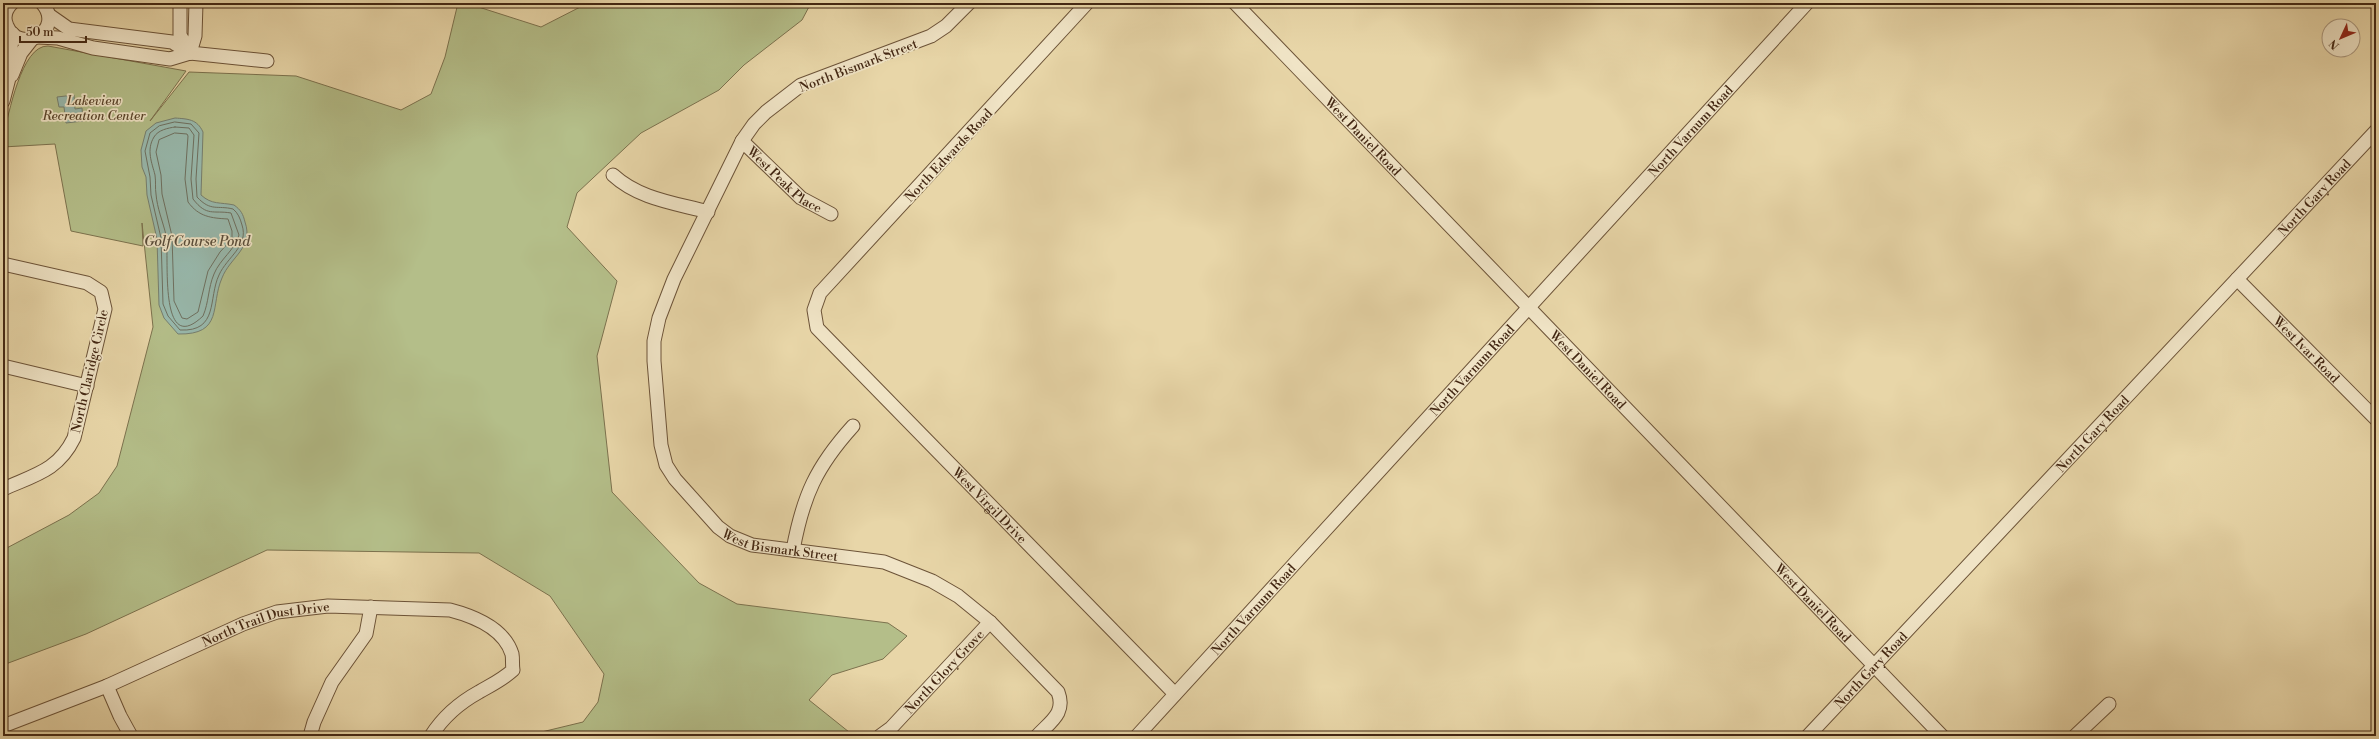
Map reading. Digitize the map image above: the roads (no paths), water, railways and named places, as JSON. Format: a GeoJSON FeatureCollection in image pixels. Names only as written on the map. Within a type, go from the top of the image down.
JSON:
{"type":"FeatureCollection","features":[{"type":"Feature","properties":{"kind":"street"},"geometry":{"type":"LineString","coordinates":[[12,3],[7,10],[4,21],[13,34],[19,38],[58,38],[93,48],[170,59],[190,53],[267,61]]}},
{"type":"Feature","properties":{"kind":"street"},"geometry":{"type":"LineString","coordinates":[[180,3],[180,35],[190,53]]}},
{"type":"Feature","properties":{"kind":"street"},"geometry":{"type":"LineString","coordinates":[[190,53],[196,36],[196,3]]}},
{"type":"Feature","properties":{"kind":"street","name":"North Bismark Street"},"geometry":{"type":"LineString","coordinates":[[674,279],[742,141],[758,120],[800,85],[931,36],[946,26],[969,3]]}},
{"type":"Feature","properties":{"kind":"street","name":"North Edwards Road"},"geometry":{"type":"LineString","coordinates":[[814,310],[820,293],[1087,3]]}},
{"type":"Feature","properties":{"kind":"street","name":"West Daniel Road"},"geometry":{"type":"LineString","coordinates":[[1235,3],[1942,736]]}},
{"type":"Feature","properties":{"kind":"street","name":"North Varnum Road"},"geometry":{"type":"LineString","coordinates":[[1137,736],[1807,3]]}},
{"type":"Feature","properties":{"kind":"street"},"geometry":{"type":"LineString","coordinates":[[44,6],[70,29],[172,42],[190,53]]}},
{"type":"Feature","properties":{"kind":"street"},"geometry":{"type":"LineString","coordinates":[[3,101],[9,78],[13,74],[21,53],[46,29],[44,6]]}},
{"type":"Feature","properties":{"kind":"street"},"geometry":{"type":"LineString","coordinates":[[9,78],[7,72],[13,34]]}},
{"type":"Feature","properties":{"kind":"street","name":"North Gary Road"},"geometry":{"type":"LineString","coordinates":[[1808,736],[1873,665],[2376,131]]}},
{"type":"Feature","properties":{"kind":"street","name":"West Peak Place"},"geometry":{"type":"LineString","coordinates":[[742,141],[801,198],[831,214]]}},
{"type":"Feature","properties":{"kind":"street"},"geometry":{"type":"LineString","coordinates":[[613,175],[623,184],[638,193],[708,212]]}},
{"type":"Feature","properties":{"kind":"street","name":"North Claridge Circle"},"geometry":{"type":"LineString","coordinates":[[3,264],[87,283],[101,292],[105,309],[74,438],[67,452],[51,467],[3,489]]}},
{"type":"Feature","properties":{"kind":"street","name":"West Bismark Street"},"geometry":{"type":"LineString","coordinates":[[674,279],[659,318],[654,348],[661,445],[666,465],[675,479],[718,527],[730,536],[752,545],[884,562],[911,572],[958,596],[990,622],[1058,692],[1062,703],[1060,712],[1037,736]]}},
{"type":"Feature","properties":{"kind":"street","name":"West Ivar Road"},"geometry":{"type":"LineString","coordinates":[[2237,279],[2376,419]]}},
{"type":"Feature","properties":{"kind":"street","name":"West Virgil Drive"},"geometry":{"type":"LineString","coordinates":[[814,310],[817,328],[1175,694]]}},
{"type":"Feature","properties":{"kind":"street"},"geometry":{"type":"LineString","coordinates":[[3,366],[87,386]]}},
{"type":"Feature","properties":{"kind":"street"},"geometry":{"type":"LineString","coordinates":[[793,550],[798,521],[807,494],[831,451],[852,426]]}},
{"type":"Feature","properties":{"kind":"street","name":"North Trail Dust Drive"},"geometry":{"type":"LineString","coordinates":[[3,727],[107,686],[244,624],[277,612],[328,606],[450,610],[470,615],[489,625],[503,639],[512,654],[513,670],[502,680],[460,705],[444,718],[430,736]]}},
{"type":"Feature","properties":{"kind":"street"},"geometry":{"type":"LineString","coordinates":[[310,736],[314,722],[332,682],[366,634],[371,607]]}},
{"type":"Feature","properties":{"kind":"street","name":"North Glory Grove"},"geometry":{"type":"LineString","coordinates":[[880,736],[891,728],[990,622]]}},
{"type":"Feature","properties":{"kind":"street"},"geometry":{"type":"LineString","coordinates":[[107,686],[120,716],[131,736]]}},
{"type":"Feature","properties":{"kind":"street"},"geometry":{"type":"LineString","coordinates":[[2075,736],[2109,704]]}},
{"type":"Feature","properties":{"kind":"street"},"geometry":{"type":"LineString","coordinates":[[3,727],[6,736]]}},
{"type":"Feature","properties":{"kind":"water"},"geometry":{"type":"Polygon","coordinates":[[[74,95],[75,109],[82,108],[83,121],[66,123],[64,107],[59,107],[57,97],[74,95]]]}},
{"type":"Feature","properties":{"kind":"water","name":"Golf Course Pond"},"geometry":{"type":"Polygon","coordinates":[[[175,118],[192,120],[198,124],[203,132],[201,195],[213,202],[234,205],[242,214],[247,231],[244,246],[230,264],[222,278],[213,316],[209,324],[203,329],[193,333],[178,334],[164,318],[159,305],[157,239],[147,195],[146,177],[142,167],[141,150],[146,131],[156,123],[175,118]]]}},
{"type":"Feature","properties":{"kind":"park label","name":"Lakeview Recreation Center"},"geometry":{"type":"Point","coordinates":[94,108]}}]}
